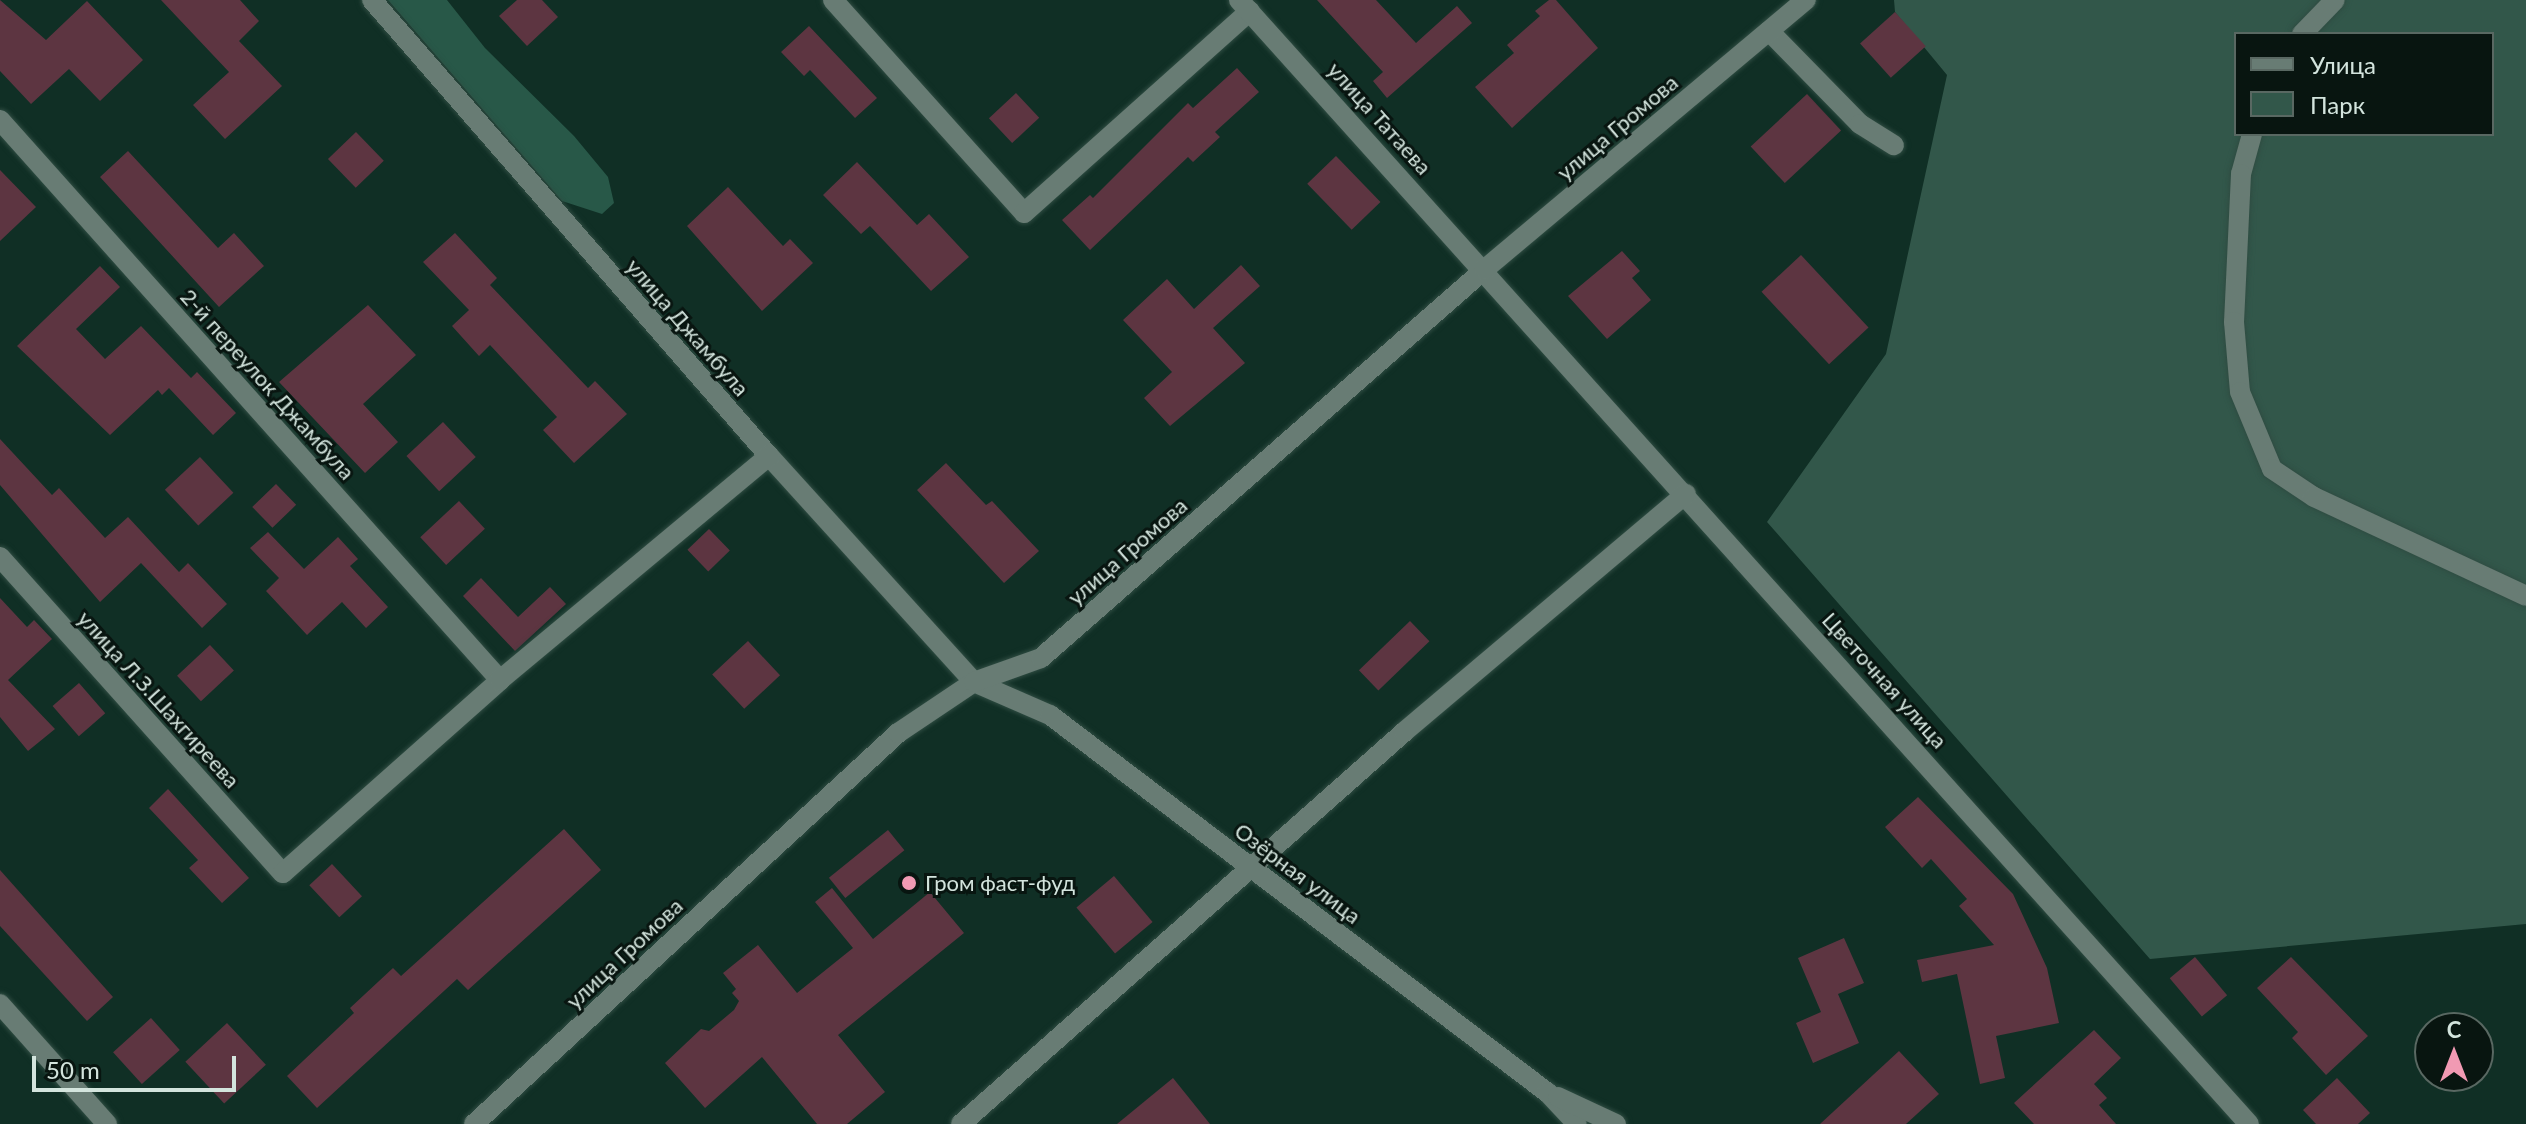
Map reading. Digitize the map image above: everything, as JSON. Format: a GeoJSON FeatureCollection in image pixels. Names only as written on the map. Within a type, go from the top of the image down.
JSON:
{"type":"FeatureCollection","features":[{"type":"Feature","properties":{"kind":"street","name":"улица Джамбула"},"geometry":{"type":"LineString","coordinates":[[372,0],[769,456],[974,682]]}},
{"type":"Feature","properties":{"kind":"street"},"geometry":{"type":"LineString","coordinates":[[833,0],[1024,213],[1245,6]]}},
{"type":"Feature","properties":{"kind":"street","name":"улица Громова"},"geometry":{"type":"LineString","coordinates":[[474,1124],[898,733],[974,682],[1041,658],[1485,269],[1806,0]]}},
{"type":"Feature","properties":{"kind":"street"},"geometry":{"type":"LineString","coordinates":[[2304,32],[2335,0]]}},
{"type":"Feature","properties":{"kind":"street","name":"улица Татаева"},"geometry":{"type":"LineString","coordinates":[[1245,6],[1485,269]]}},
{"type":"Feature","properties":{"kind":"street"},"geometry":{"type":"LineString","coordinates":[[1769,31],[1860,124],[1894,145]]}},
{"type":"Feature","properties":{"kind":"street","name":"2-й переулок Джамбула"},"geometry":{"type":"LineString","coordinates":[[0,120],[500,680]]}},
{"type":"Feature","properties":{"kind":"street"},"geometry":{"type":"LineString","coordinates":[[2251,136],[2241,174],[2236,224],[2234,322],[2240,392],[2272,469],[2314,497],[2526,596]]}},
{"type":"Feature","properties":{"kind":"street","name":"Цветочная улица"},"geometry":{"type":"LineString","coordinates":[[1485,269],[2249,1124]]}},
{"type":"Feature","properties":{"kind":"street"},"geometry":{"type":"LineString","coordinates":[[500,680],[769,456]]}},
{"type":"Feature","properties":{"kind":"street"},"geometry":{"type":"LineString","coordinates":[[961,1124],[1251,867],[1686,494]]}},
{"type":"Feature","properties":{"kind":"street","name":"улица Л.З.Шахгиреева"},"geometry":{"type":"LineString","coordinates":[[0,557],[283,873],[500,680]]}},
{"type":"Feature","properties":{"kind":"street","name":"Озёрная улица"},"geometry":{"type":"LineString","coordinates":[[974,682],[1050,715],[1548,1093],[1577,1124]]}},
{"type":"Feature","properties":{"kind":"street"},"geometry":{"type":"LineString","coordinates":[[0,1004],[107,1124]]}},
{"type":"Feature","properties":{"kind":"street"},"geometry":{"type":"LineString","coordinates":[[1548,1093],[1616,1124]]}},
{"type":"Feature","properties":{"kind":"green space"},"geometry":{"type":"Polygon","coordinates":[[[388,0],[447,0],[485,48],[574,136],[608,177],[614,203],[602,214],[562,201],[388,0]]]}},
{"type":"Feature","properties":{"kind":"green space"},"geometry":{"type":"Polygon","coordinates":[[[1894,0],[2526,0],[2526,924],[2150,959],[1767,522],[1886,354],[1947,75],[1895,12],[1894,0]]]}},
{"type":"Feature","properties":{"kind":"building"},"geometry":{"type":"Polygon","coordinates":[[[0,0],[46,40],[87,1],[143,60],[100,101],[69,69],[31,104],[0,71],[0,0]]]}},
{"type":"Feature","properties":{"kind":"building"},"geometry":{"type":"Polygon","coordinates":[[[161,0],[240,0],[259,21],[239,41],[282,86],[225,139],[193,105],[229,72],[161,0]]]}},
{"type":"Feature","properties":{"kind":"building"},"geometry":{"type":"Polygon","coordinates":[[[517,0],[542,0],[558,17],[527,46],[499,16],[517,0]]]}},
{"type":"Feature","properties":{"kind":"building"},"geometry":{"type":"Polygon","coordinates":[[[1317,0],[1376,0],[1416,43],[1457,6],[1472,23],[1387,98],[1373,81],[1383,72],[1317,0]]]}},
{"type":"Feature","properties":{"kind":"building"},"geometry":{"type":"Polygon","coordinates":[[[1549,0],[1556,0],[1598,48],[1512,128],[1475,87],[1514,53],[1507,45],[1540,16],[1535,11],[1549,0]]]}},
{"type":"Feature","properties":{"kind":"building"},"geometry":{"type":"Polygon","coordinates":[[[1895,12],[1926,46],[1891,78],[1860,43],[1895,12]]]}},
{"type":"Feature","properties":{"kind":"building"},"geometry":{"type":"Polygon","coordinates":[[[809,26],[877,98],[855,118],[810,70],[804,76],[781,52],[809,26]]]}},
{"type":"Feature","properties":{"kind":"building"},"geometry":{"type":"Polygon","coordinates":[[[1237,68],[1259,92],[1215,132],[1220,137],[1193,162],[1188,157],[1090,250],[1062,220],[1090,195],[1093,198],[1188,103],[1193,108],[1237,68]]]}},
{"type":"Feature","properties":{"kind":"building"},"geometry":{"type":"Polygon","coordinates":[[[1016,93],[1039,118],[1012,143],[989,118],[1016,93]]]}},
{"type":"Feature","properties":{"kind":"building"},"geometry":{"type":"Polygon","coordinates":[[[1807,94],[1841,131],[1785,183],[1751,147],[1807,94]]]}},
{"type":"Feature","properties":{"kind":"building"},"geometry":{"type":"Polygon","coordinates":[[[356,132],[384,161],[356,188],[328,159],[356,132]]]}},
{"type":"Feature","properties":{"kind":"building"},"geometry":{"type":"Polygon","coordinates":[[[128,151],[218,248],[234,233],[264,266],[219,307],[100,177],[128,151]]]}},
{"type":"Feature","properties":{"kind":"building"},"geometry":{"type":"Polygon","coordinates":[[[1336,156],[1380,202],[1352,230],[1307,184],[1336,156]]]}},
{"type":"Feature","properties":{"kind":"building"},"geometry":{"type":"Polygon","coordinates":[[[857,162],[917,225],[929,214],[969,257],[931,291],[870,226],[861,234],[823,195],[857,162]]]}},
{"type":"Feature","properties":{"kind":"building"},"geometry":{"type":"Polygon","coordinates":[[[0,170],[36,207],[0,241],[0,170]]]}},
{"type":"Feature","properties":{"kind":"building"},"geometry":{"type":"Polygon","coordinates":[[[728,187],[783,246],[790,239],[813,263],[762,311],[687,226],[728,187]]]}},
{"type":"Feature","properties":{"kind":"building"},"geometry":{"type":"Polygon","coordinates":[[[455,233],[497,278],[490,285],[588,388],[595,381],[627,414],[574,463],[543,430],[557,417],[490,345],[479,356],[452,326],[469,310],[423,262],[455,233]]]}},
{"type":"Feature","properties":{"kind":"building"},"geometry":{"type":"Polygon","coordinates":[[[1622,251],[1640,271],[1632,278],[1651,300],[1607,339],[1568,296],[1622,251]]]}},
{"type":"Feature","properties":{"kind":"building"},"geometry":{"type":"Polygon","coordinates":[[[1801,255],[1869,327],[1829,364],[1762,292],[1801,255]]]}},
{"type":"Feature","properties":{"kind":"building"},"geometry":{"type":"Polygon","coordinates":[[[1241,265],[1260,286],[1213,328],[1245,363],[1170,426],[1144,398],[1172,372],[1123,320],[1167,279],[1194,309],[1241,265]]]}},
{"type":"Feature","properties":{"kind":"building"},"geometry":{"type":"Polygon","coordinates":[[[100,266],[120,287],[76,329],[105,359],[141,326],[191,378],[197,372],[236,413],[213,435],[169,388],[162,395],[158,390],[110,435],[17,346],[100,266]]]}},
{"type":"Feature","properties":{"kind":"building"},"geometry":{"type":"Polygon","coordinates":[[[368,305],[416,355],[363,404],[398,442],[365,473],[279,382],[368,305]]]}},
{"type":"Feature","properties":{"kind":"building"},"geometry":{"type":"Polygon","coordinates":[[[443,422],[476,457],[439,491],[406,456],[443,422]]]}},
{"type":"Feature","properties":{"kind":"building"},"geometry":{"type":"Polygon","coordinates":[[[0,439],[52,495],[59,488],[105,538],[128,517],[179,572],[188,563],[227,604],[202,628],[141,563],[100,602],[0,485],[0,439]]]}},
{"type":"Feature","properties":{"kind":"building"},"geometry":{"type":"Polygon","coordinates":[[[200,457],[233,493],[198,526],[165,490],[200,457]]]}},
{"type":"Feature","properties":{"kind":"building"},"geometry":{"type":"Polygon","coordinates":[[[946,463],[986,505],[992,501],[1039,551],[1004,583],[917,490],[946,463]]]}},
{"type":"Feature","properties":{"kind":"building"},"geometry":{"type":"Polygon","coordinates":[[[276,484],[296,505],[272,528],[252,507],[276,484]]]}},
{"type":"Feature","properties":{"kind":"building"},"geometry":{"type":"Polygon","coordinates":[[[459,501],[485,529],[446,565],[420,537],[459,501]]]}},
{"type":"Feature","properties":{"kind":"building"},"geometry":{"type":"Polygon","coordinates":[[[709,529],[730,551],[708,571],[687,550],[709,529]]]}},
{"type":"Feature","properties":{"kind":"building"},"geometry":{"type":"Polygon","coordinates":[[[268,532],[304,569],[338,537],[358,559],[350,566],[388,607],[366,628],[342,602],[307,635],[266,591],[279,578],[250,548],[268,532]]]}},
{"type":"Feature","properties":{"kind":"building"},"geometry":{"type":"Polygon","coordinates":[[[481,578],[518,617],[550,587],[566,604],[515,651],[463,596],[481,578]]]}},
{"type":"Feature","properties":{"kind":"building"},"geometry":{"type":"Polygon","coordinates":[[[0,598],[27,627],[34,620],[52,639],[8,680],[55,729],[28,751],[0,717],[0,598]]]}},
{"type":"Feature","properties":{"kind":"building"},"geometry":{"type":"Polygon","coordinates":[[[1410,621],[1429,641],[1378,690],[1359,670],[1410,621]]]}},
{"type":"Feature","properties":{"kind":"building"},"geometry":{"type":"Polygon","coordinates":[[[748,641],[780,675],[744,709],[712,674],[748,641]]]}},
{"type":"Feature","properties":{"kind":"building"},"geometry":{"type":"Polygon","coordinates":[[[210,645],[234,671],[201,701],[177,676],[210,645]]]}},
{"type":"Feature","properties":{"kind":"building"},"geometry":{"type":"Polygon","coordinates":[[[79,683],[105,713],[79,736],[53,706],[79,683]]]}},
{"type":"Feature","properties":{"kind":"building"},"geometry":{"type":"Polygon","coordinates":[[[168,789],[249,878],[222,903],[189,868],[198,860],[149,808],[168,789]]]}},
{"type":"Feature","properties":{"kind":"building"},"geometry":{"type":"Polygon","coordinates":[[[1918,797],[2013,894],[2047,968],[2059,1023],[1996,1036],[2005,1078],[1980,1084],[1957,974],[1922,982],[1917,960],[1994,945],[1959,906],[1967,899],[1931,859],[1922,868],[1885,827],[1918,797]]]}},
{"type":"Feature","properties":{"kind":"building"},"geometry":{"type":"Polygon","coordinates":[[[564,829],[601,870],[468,990],[457,979],[317,1108],[287,1076],[354,1013],[350,1008],[393,968],[401,976],[564,829]]]}},
{"type":"Feature","properties":{"kind":"building"},"geometry":{"type":"Polygon","coordinates":[[[888,830],[904,850],[845,898],[829,878],[888,830]]]}},
{"type":"Feature","properties":{"kind":"building"},"geometry":{"type":"Polygon","coordinates":[[[332,864],[362,896],[339,917],[309,885],[332,864]]]}},
{"type":"Feature","properties":{"kind":"building"},"geometry":{"type":"Polygon","coordinates":[[[0,870],[113,997],[87,1021],[0,926],[0,870]]]}},
{"type":"Feature","properties":{"kind":"building"},"geometry":{"type":"Polygon","coordinates":[[[1114,876],[1153,922],[1115,953],[1076,907],[1114,876]]]}},
{"type":"Feature","properties":{"kind":"building"},"geometry":{"type":"Polygon","coordinates":[[[832,888],[873,939],[930,892],[964,933],[838,1035],[885,1092],[847,1124],[817,1124],[762,1057],[705,1108],[665,1063],[701,1029],[709,1031],[734,1010],[739,1001],[732,993],[736,989],[723,973],[758,945],[797,993],[853,948],[815,902],[832,888]]]}},
{"type":"Feature","properties":{"kind":"building"},"geometry":{"type":"Polygon","coordinates":[[[1844,938],[1864,983],[1838,994],[1859,1043],[1813,1063],[1796,1023],[1821,1012],[1798,958],[1844,938]]]}},
{"type":"Feature","properties":{"kind":"building"},"geometry":{"type":"Polygon","coordinates":[[[2195,957],[2227,995],[2202,1017],[2170,978],[2195,957]]]}},
{"type":"Feature","properties":{"kind":"building"},"geometry":{"type":"Polygon","coordinates":[[[2291,957],[2368,1036],[2326,1075],[2292,1038],[2298,1032],[2257,988],[2291,957]]]}},
{"type":"Feature","properties":{"kind":"building"},"geometry":{"type":"Polygon","coordinates":[[[151,1018],[180,1050],[142,1084],[113,1052],[151,1018]]]}},
{"type":"Feature","properties":{"kind":"building"},"geometry":{"type":"Polygon","coordinates":[[[227,1023],[266,1065],[224,1104],[185,1062],[227,1023]]]}},
{"type":"Feature","properties":{"kind":"building"},"geometry":{"type":"Polygon","coordinates":[[[2094,1030],[2121,1058],[2094,1084],[2107,1098],[2099,1105],[2116,1124],[2034,1124],[2014,1103],[2094,1030]]]}},
{"type":"Feature","properties":{"kind":"building"},"geometry":{"type":"Polygon","coordinates":[[[1899,1051],[1939,1094],[1906,1124],[1820,1124],[1899,1051]]]}},
{"type":"Feature","properties":{"kind":"building"},"geometry":{"type":"Polygon","coordinates":[[[1173,1078],[1210,1124],[1117,1124],[1173,1078]]]}},
{"type":"Feature","properties":{"kind":"building"},"geometry":{"type":"Polygon","coordinates":[[[2337,1078],[2370,1113],[2358,1124],[2316,1124],[2303,1110],[2337,1078]]]}},
{"type":"Feature","properties":{"kind":"place","name":"Гром фаст-фуд"},"geometry":{"type":"Point","coordinates":[909,883]}}]}
